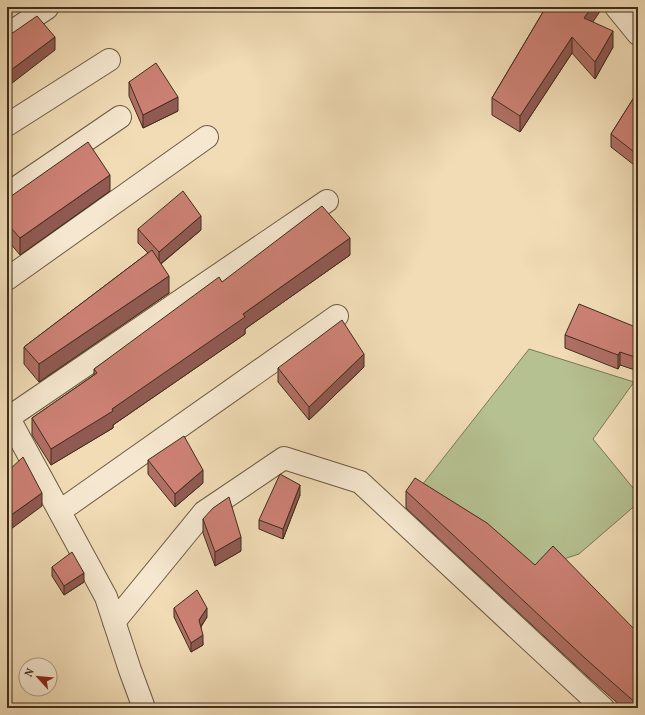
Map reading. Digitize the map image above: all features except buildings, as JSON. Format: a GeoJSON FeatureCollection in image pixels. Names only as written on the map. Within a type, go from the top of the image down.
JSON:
{"type":"FeatureCollection","features":[{"type":"Feature","properties":{"kind":"street"},"geometry":{"type":"LineString","coordinates":[[616,7],[638,34]]}},
{"type":"Feature","properties":{"kind":"street"},"geometry":{"type":"LineString","coordinates":[[7,35],[47,8]]}},
{"type":"Feature","properties":{"kind":"street"},"geometry":{"type":"LineString","coordinates":[[7,125],[109,60]]}},
{"type":"Feature","properties":{"kind":"street"},"geometry":{"type":"LineString","coordinates":[[7,194],[120,117]]}},
{"type":"Feature","properties":{"kind":"street"},"geometry":{"type":"LineString","coordinates":[[7,279],[207,137]]}},
{"type":"Feature","properties":{"kind":"street"},"geometry":{"type":"LineString","coordinates":[[144,708],[106,597],[8,416],[327,201]]}},
{"type":"Feature","properties":{"kind":"street"},"geometry":{"type":"LineString","coordinates":[[60,511],[337,316]]}},
{"type":"Feature","properties":{"kind":"street"},"geometry":{"type":"LineString","coordinates":[[114,622],[204,512],[284,458],[360,482],[603,708]]}},
{"type":"Feature","properties":{"kind":"green space"},"geometry":{"type":"Polygon","coordinates":[[[529,349],[634,382],[593,439],[638,494],[638,503],[579,554],[524,572],[415,494],[529,349]]]}}]}
